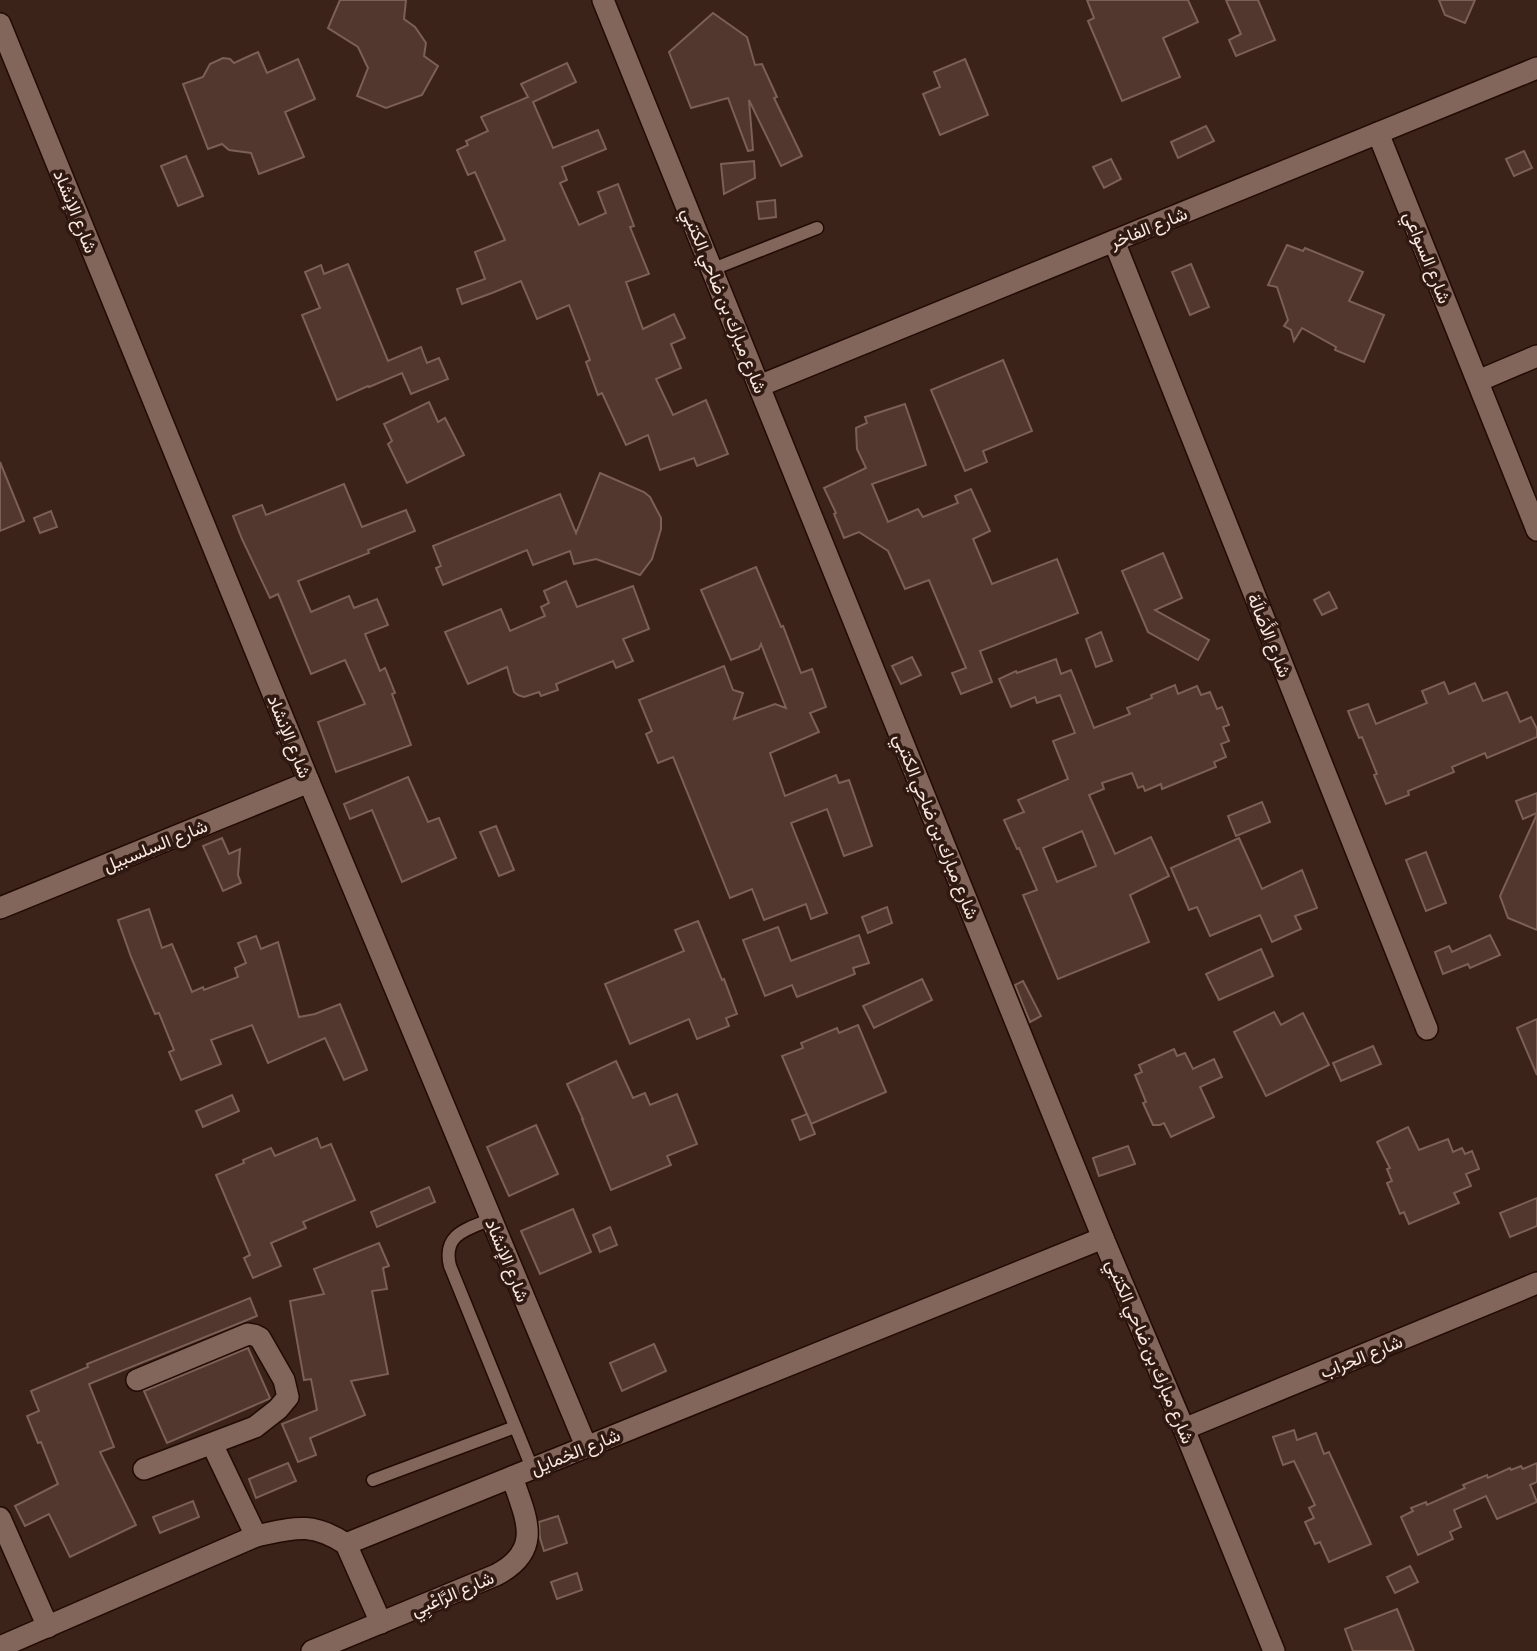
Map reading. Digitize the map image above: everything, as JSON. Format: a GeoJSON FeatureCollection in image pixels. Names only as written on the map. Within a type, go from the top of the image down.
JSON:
{"type":"FeatureCollection","features":[{"type":"Feature","properties":{"kind":"street","name":"شارع مبارك بن ضاحي الكتبي"},"geometry":{"type":"LineString","coordinates":[[603,0],[1102,1238],[1184,1429],[1274,1651]]}},
{"type":"Feature","properties":{"kind":"street","name":"شارع الإنشاد"},"geometry":{"type":"LineString","coordinates":[[0,24],[309,782],[586,1446]]}},
{"type":"Feature","properties":{"kind":"street","name":"شارع الفاخر"},"geometry":{"type":"LineString","coordinates":[[760,386],[1537,68]]}},
{"type":"Feature","properties":{"kind":"street","name":"شارع السواعي"},"geometry":{"type":"LineString","coordinates":[[1378,133],[1537,530]]}},
{"type":"Feature","properties":{"kind":"street","name":"شارع الأَصَالَة"},"geometry":{"type":"LineString","coordinates":[[1114,241],[1427,1029]]}},
{"type":"Feature","properties":{"kind":"street"},"geometry":{"type":"LineString","coordinates":[[1478,381],[1537,356]]}},
{"type":"Feature","properties":{"kind":"street","name":"شارع السلسبيل"},"geometry":{"type":"LineString","coordinates":[[0,908],[309,782]]}},
{"type":"Feature","properties":{"kind":"street","name":"شارع الخمايل"},"geometry":{"type":"LineString","coordinates":[[346,1544],[1102,1238]]}},
{"type":"Feature","properties":{"kind":"street","name":"شارع الحراب"},"geometry":{"type":"LineString","coordinates":[[1184,1429],[1537,1283]]}},
{"type":"Feature","properties":{"kind":"street"},"geometry":{"type":"LineString","coordinates":[[138,1380],[248,1334],[260,1338],[284,1380],[288,1397],[278,1409],[255,1427],[144,1469]]}},
{"type":"Feature","properties":{"kind":"street"},"geometry":{"type":"LineString","coordinates":[[212,1444],[257,1536]]}},
{"type":"Feature","properties":{"kind":"street","name":"شارع الرَّاعْبِي"},"geometry":{"type":"LineString","coordinates":[[312,1651],[510,1568],[521,1556],[527,1541],[527,1525],[512,1477]]}},
{"type":"Feature","properties":{"kind":"street"},"geometry":{"type":"LineString","coordinates":[[0,1518],[48,1627]]}},
{"type":"Feature","properties":{"kind":"street"},"geometry":{"type":"LineString","coordinates":[[0,1647],[257,1536],[296,1528],[315,1529],[346,1544],[381,1622]]}},
{"type":"Feature","properties":{"kind":"lane"},"geometry":{"type":"LineString","coordinates":[[713,270],[817,228]]}},
{"type":"Feature","properties":{"kind":"lane"},"geometry":{"type":"LineString","coordinates":[[492,1219],[453,1238],[447,1257],[532,1468]]}},
{"type":"Feature","properties":{"kind":"lane"},"geometry":{"type":"LineString","coordinates":[[373,1480],[515,1427]]}},
{"type":"Feature","properties":{"kind":"building"},"geometry":{"type":"Polygon","coordinates":[[[340,0],[406,0],[404,19],[415,27],[426,43],[424,56],[438,66],[422,95],[386,108],[357,96],[368,68],[358,47],[328,28],[340,0]]]}},
{"type":"Feature","properties":{"kind":"building"},"geometry":{"type":"Polygon","coordinates":[[[1087,0],[1188,0],[1198,22],[1163,38],[1180,77],[1122,101],[1088,21],[1094,18],[1087,0]]]}},
{"type":"Feature","properties":{"kind":"building"},"geometry":{"type":"Polygon","coordinates":[[[1226,0],[1258,0],[1275,40],[1236,56],[1229,40],[1241,34],[1226,0]]]}},
{"type":"Feature","properties":{"kind":"building"},"geometry":{"type":"Polygon","coordinates":[[[1439,0],[1475,0],[1465,23],[1445,15],[1439,0]]]}},
{"type":"Feature","properties":{"kind":"building"},"geometry":{"type":"Polygon","coordinates":[[[713,13],[747,37],[755,65],[762,64],[777,97],[774,98],[802,156],[781,166],[749,100],[753,150],[748,151],[728,98],[691,108],[669,52],[713,13]]]}},
{"type":"Feature","properties":{"kind":"building"},"geometry":{"type":"Polygon","coordinates":[[[258,52],[267,73],[298,59],[315,99],[285,112],[304,157],[259,174],[251,153],[229,150],[222,144],[208,149],[183,84],[203,77],[210,64],[223,58],[234,63],[258,52]]]}},
{"type":"Feature","properties":{"kind":"building"},"geometry":{"type":"Polygon","coordinates":[[[965,59],[988,115],[940,135],[923,94],[940,87],[934,72],[965,59]]]}},
{"type":"Feature","properties":{"kind":"building"},"geometry":{"type":"Polygon","coordinates":[[[567,63],[576,82],[533,102],[553,148],[598,130],[606,149],[562,167],[567,180],[560,183],[579,225],[606,213],[598,192],[618,184],[634,226],[630,227],[649,274],[626,282],[643,329],[674,314],[685,338],[671,344],[681,368],[656,379],[673,415],[706,400],[728,454],[697,466],[694,458],[660,470],[648,435],[626,445],[602,393],[598,395],[586,362],[590,360],[569,305],[537,319],[521,281],[462,304],[457,289],[485,279],[475,252],[505,240],[475,172],[468,175],[457,150],[468,145],[466,141],[488,131],[481,117],[528,97],[521,84],[567,63]]]}},
{"type":"Feature","properties":{"kind":"building"},"geometry":{"type":"Polygon","coordinates":[[[1206,126],[1214,141],[1178,158],[1171,142],[1206,126]]]}},
{"type":"Feature","properties":{"kind":"building"},"geometry":{"type":"Polygon","coordinates":[[[1524,151],[1532,168],[1514,176],[1506,159],[1524,151]]]}},
{"type":"Feature","properties":{"kind":"building"},"geometry":{"type":"Polygon","coordinates":[[[186,156],[203,196],[178,206],[161,166],[186,156]]]}},
{"type":"Feature","properties":{"kind":"building"},"geometry":{"type":"Polygon","coordinates":[[[1111,159],[1121,179],[1104,188],[1093,167],[1111,159]]]}},
{"type":"Feature","properties":{"kind":"building"},"geometry":{"type":"Polygon","coordinates":[[[754,161],[755,178],[724,194],[721,164],[754,161]]]}},
{"type":"Feature","properties":{"kind":"building"},"geometry":{"type":"Polygon","coordinates":[[[775,200],[776,217],[759,219],[757,202],[775,200]]]}},
{"type":"Feature","properties":{"kind":"building"},"geometry":{"type":"Polygon","coordinates":[[[1287,245],[1303,251],[1305,248],[1363,272],[1349,301],[1384,315],[1364,362],[1335,350],[1336,347],[1302,328],[1294,341],[1291,330],[1284,326],[1288,320],[1277,287],[1268,285],[1287,245]]]}},
{"type":"Feature","properties":{"kind":"building"},"geometry":{"type":"Polygon","coordinates":[[[348,264],[388,361],[421,347],[427,363],[439,358],[448,379],[411,394],[402,373],[337,400],[302,315],[320,308],[305,272],[321,265],[324,274],[348,264]]]}},
{"type":"Feature","properties":{"kind":"building"},"geometry":{"type":"Polygon","coordinates":[[[1191,264],[1209,307],[1190,315],[1172,272],[1191,264]]]}},
{"type":"Feature","properties":{"kind":"building"},"geometry":{"type":"Polygon","coordinates":[[[1003,360],[1032,431],[983,451],[987,462],[965,471],[931,390],[1003,360]]]}},
{"type":"Feature","properties":{"kind":"building"},"geometry":{"type":"Polygon","coordinates":[[[429,402],[438,422],[445,418],[464,455],[407,483],[388,444],[392,441],[384,424],[429,402]]]}},
{"type":"Feature","properties":{"kind":"building"},"geometry":{"type":"Polygon","coordinates":[[[905,404],[926,465],[872,484],[888,522],[918,509],[923,517],[958,503],[955,496],[971,489],[990,531],[973,539],[992,584],[1057,559],[1078,613],[980,651],[992,682],[961,694],[952,673],[966,668],[929,580],[905,589],[888,551],[859,532],[844,538],[824,488],[866,468],[857,449],[856,428],[867,423],[865,417],[905,404]]]}},
{"type":"Feature","properties":{"kind":"building"},"geometry":{"type":"Polygon","coordinates":[[[0,462],[24,521],[0,531],[0,462]]]}},
{"type":"Feature","properties":{"kind":"building"},"geometry":{"type":"Polygon","coordinates":[[[600,473],[644,492],[650,497],[661,518],[661,529],[652,559],[640,575],[596,559],[574,564],[570,551],[533,565],[527,550],[443,585],[436,568],[441,566],[433,546],[560,494],[576,533],[600,473]]]}},
{"type":"Feature","properties":{"kind":"building"},"geometry":{"type":"Polygon","coordinates":[[[344,484],[362,527],[406,510],[415,531],[368,550],[369,553],[298,581],[311,612],[349,596],[354,608],[377,599],[388,625],[365,634],[380,671],[385,668],[411,745],[336,772],[318,722],[365,704],[345,660],[311,674],[278,594],[270,598],[233,516],[262,505],[266,515],[344,484]]]}},
{"type":"Feature","properties":{"kind":"building"},"geometry":{"type":"Polygon","coordinates":[[[51,511],[57,527],[40,533],[34,518],[51,511]]]}},
{"type":"Feature","properties":{"kind":"building"},"geometry":{"type":"Polygon","coordinates":[[[1163,553],[1182,598],[1155,610],[1209,640],[1198,660],[1148,632],[1122,571],[1163,553]]]}},
{"type":"Feature","properties":{"kind":"building"},"geometry":{"type":"Polygon","coordinates":[[[756,567],[801,673],[812,669],[826,707],[810,713],[819,732],[770,753],[785,796],[836,775],[839,783],[849,780],[872,846],[844,856],[827,809],[791,823],[827,913],[811,919],[806,904],[764,920],[752,889],[730,898],[673,757],[658,763],[646,734],[652,731],[639,700],[724,666],[733,690],[743,693],[734,719],[775,704],[786,708],[761,644],[759,649],[731,660],[701,590],[756,567]]]}},
{"type":"Feature","properties":{"kind":"building"},"geometry":{"type":"Polygon","coordinates":[[[566,581],[577,607],[633,586],[649,629],[623,639],[633,661],[616,668],[613,661],[556,684],[558,690],[541,696],[539,692],[524,697],[514,692],[507,667],[468,684],[445,632],[501,609],[510,631],[545,616],[541,607],[549,603],[544,591],[566,581]]]}},
{"type":"Feature","properties":{"kind":"building"},"geometry":{"type":"Polygon","coordinates":[[[1329,592],[1337,608],[1322,615],[1314,600],[1329,592]]]}},
{"type":"Feature","properties":{"kind":"building"},"geometry":{"type":"Polygon","coordinates":[[[1101,632],[1112,661],[1096,667],[1086,639],[1101,632]]]}},
{"type":"Feature","properties":{"kind":"building"},"geometry":{"type":"Polygon","coordinates":[[[912,657],[921,675],[901,684],[892,666],[912,657]]]}},
{"type":"Feature","properties":{"kind":"building"},"geometry":{"type":"Polygon","coordinates":[[[1056,659],[1061,674],[1071,670],[1094,728],[1130,714],[1127,708],[1175,685],[1178,694],[1197,686],[1201,695],[1210,692],[1217,709],[1222,707],[1229,725],[1223,727],[1229,741],[1221,744],[1226,757],[1214,762],[1216,767],[1162,789],[1161,784],[1145,791],[1143,786],[1138,788],[1132,773],[1102,783],[1104,789],[1089,795],[1115,854],[1151,837],[1169,876],[1130,895],[1149,942],[1058,979],[1023,895],[1037,890],[1004,820],[1024,812],[1018,800],[1068,779],[1053,741],[1075,733],[1060,695],[1037,703],[1035,697],[1011,707],[999,679],[1016,671],[1017,673],[1056,659]],[[1082,831],[1043,848],[1057,882],[1096,866],[1082,831]]]}},
{"type":"Feature","properties":{"kind":"building"},"geometry":{"type":"Polygon","coordinates":[[[1444,682],[1449,694],[1475,683],[1483,701],[1507,692],[1520,722],[1531,717],[1537,729],[1537,737],[1487,758],[1485,753],[1452,767],[1454,772],[1408,791],[1409,795],[1386,804],[1362,737],[1359,738],[1348,711],[1368,704],[1376,724],[1427,703],[1422,691],[1444,682]]]}},
{"type":"Feature","properties":{"kind":"building"},"geometry":{"type":"Polygon","coordinates":[[[408,777],[428,822],[439,818],[456,858],[402,882],[372,810],[350,819],[344,804],[408,777]]]}},
{"type":"Feature","properties":{"kind":"building"},"geometry":{"type":"Polygon","coordinates":[[[1537,793],[1537,813],[1523,819],[1516,801],[1537,793]]]}},
{"type":"Feature","properties":{"kind":"building"},"geometry":{"type":"Polygon","coordinates":[[[1262,802],[1270,822],[1236,836],[1228,816],[1262,802]]]}},
{"type":"Feature","properties":{"kind":"building"},"geometry":{"type":"Polygon","coordinates":[[[1537,814],[1537,930],[1508,918],[1500,896],[1537,814]]]}},
{"type":"Feature","properties":{"kind":"building"},"geometry":{"type":"Polygon","coordinates":[[[496,826],[514,870],[499,876],[480,832],[496,826]]]}},
{"type":"Feature","properties":{"kind":"building"},"geometry":{"type":"Polygon","coordinates":[[[222,838],[229,854],[240,849],[238,875],[241,883],[223,891],[203,846],[222,838]]]}},
{"type":"Feature","properties":{"kind":"building"},"geometry":{"type":"Polygon","coordinates":[[[1239,838],[1262,889],[1302,870],[1317,908],[1295,916],[1301,929],[1272,942],[1260,915],[1210,936],[1197,907],[1189,910],[1171,868],[1239,838]]]}},
{"type":"Feature","properties":{"kind":"building"},"geometry":{"type":"Polygon","coordinates":[[[1426,852],[1446,903],[1426,911],[1406,860],[1426,852]]]}},
{"type":"Feature","properties":{"kind":"building"},"geometry":{"type":"Polygon","coordinates":[[[887,907],[892,923],[868,933],[862,917],[887,907]]]}},
{"type":"Feature","properties":{"kind":"building"},"geometry":{"type":"Polygon","coordinates":[[[149,909],[162,948],[172,944],[192,992],[238,977],[235,968],[246,963],[238,943],[256,936],[261,949],[278,942],[299,1017],[340,1004],[367,1070],[344,1080],[325,1038],[268,1063],[252,1025],[211,1040],[221,1064],[181,1080],[169,1052],[174,1050],[159,1013],[155,1014],[118,920],[149,909]]]}},
{"type":"Feature","properties":{"kind":"building"},"geometry":{"type":"Polygon","coordinates":[[[698,921],[737,1014],[726,1018],[729,1026],[697,1039],[689,1019],[630,1044],[605,984],[684,951],[675,930],[698,921]]]}},
{"type":"Feature","properties":{"kind":"building"},"geometry":{"type":"Polygon","coordinates":[[[778,927],[791,961],[859,935],[869,963],[853,968],[855,974],[797,997],[792,985],[765,996],[743,940],[778,927]]]}},
{"type":"Feature","properties":{"kind":"building"},"geometry":{"type":"Polygon","coordinates":[[[1490,935],[1500,955],[1470,968],[1468,964],[1443,974],[1435,952],[1449,946],[1452,952],[1490,935]]]}},
{"type":"Feature","properties":{"kind":"building"},"geometry":{"type":"Polygon","coordinates":[[[1261,949],[1273,976],[1219,1000],[1206,974],[1261,949]]]}},
{"type":"Feature","properties":{"kind":"building"},"geometry":{"type":"Polygon","coordinates":[[[922,979],[932,1000],[874,1028],[863,1006],[922,979]]]}},
{"type":"Feature","properties":{"kind":"building"},"geometry":{"type":"Polygon","coordinates":[[[1023,981],[1041,1016],[1030,1022],[1015,985],[1023,981]]]}},
{"type":"Feature","properties":{"kind":"building"},"geometry":{"type":"Polygon","coordinates":[[[1274,1012],[1281,1025],[1303,1013],[1329,1065],[1266,1096],[1234,1032],[1274,1012]]]}},
{"type":"Feature","properties":{"kind":"building"},"geometry":{"type":"Polygon","coordinates":[[[1537,1019],[1537,1075],[1517,1028],[1537,1019]]]}},
{"type":"Feature","properties":{"kind":"building"},"geometry":{"type":"Polygon","coordinates":[[[858,1025],[886,1092],[811,1124],[782,1056],[803,1048],[801,1043],[837,1028],[839,1033],[858,1025]]]}},
{"type":"Feature","properties":{"kind":"building"},"geometry":{"type":"Polygon","coordinates":[[[1373,1046],[1381,1064],[1341,1081],[1333,1063],[1373,1046]]]}},
{"type":"Feature","properties":{"kind":"building"},"geometry":{"type":"Polygon","coordinates":[[[1174,1049],[1177,1056],[1185,1053],[1193,1069],[1214,1059],[1222,1077],[1200,1087],[1214,1117],[1171,1137],[1164,1123],[1153,1125],[1135,1075],[1142,1072],[1139,1065],[1174,1049]]]}},
{"type":"Feature","properties":{"kind":"building"},"geometry":{"type":"Polygon","coordinates":[[[616,1061],[633,1098],[645,1093],[650,1105],[677,1094],[697,1144],[667,1156],[671,1165],[611,1190],[567,1084],[616,1061]]]}},
{"type":"Feature","properties":{"kind":"building"},"geometry":{"type":"Polygon","coordinates":[[[232,1095],[239,1111],[203,1127],[196,1111],[232,1095]]]}},
{"type":"Feature","properties":{"kind":"building"},"geometry":{"type":"Polygon","coordinates":[[[807,1114],[815,1134],[800,1140],[792,1120],[807,1114]]]}},
{"type":"Feature","properties":{"kind":"building"},"geometry":{"type":"Polygon","coordinates":[[[536,1125],[558,1174],[509,1196],[487,1147],[536,1125]]]}},
{"type":"Feature","properties":{"kind":"building"},"geometry":{"type":"Polygon","coordinates":[[[1408,1127],[1419,1150],[1448,1139],[1453,1152],[1462,1148],[1465,1154],[1472,1151],[1479,1169],[1466,1174],[1471,1186],[1454,1193],[1459,1203],[1409,1224],[1404,1212],[1400,1214],[1387,1183],[1392,1181],[1387,1169],[1390,1168],[1377,1142],[1408,1127]]]}},
{"type":"Feature","properties":{"kind":"building"},"geometry":{"type":"Polygon","coordinates":[[[317,1138],[321,1148],[331,1144],[355,1200],[303,1222],[306,1228],[271,1243],[281,1266],[253,1278],[244,1258],[250,1255],[216,1175],[271,1148],[275,1156],[317,1138]]]}},
{"type":"Feature","properties":{"kind":"building"},"geometry":{"type":"Polygon","coordinates":[[[1128,1146],[1135,1164],[1099,1176],[1093,1158],[1128,1146]]]}},
{"type":"Feature","properties":{"kind":"building"},"geometry":{"type":"Polygon","coordinates":[[[429,1187],[435,1202],[377,1227],[371,1212],[429,1187]]]}},
{"type":"Feature","properties":{"kind":"building"},"geometry":{"type":"Polygon","coordinates":[[[1537,1198],[1537,1226],[1510,1237],[1500,1213],[1537,1198]]]}},
{"type":"Feature","properties":{"kind":"building"},"geometry":{"type":"Polygon","coordinates":[[[573,1209],[591,1252],[540,1274],[521,1231],[573,1209]]]}},
{"type":"Feature","properties":{"kind":"building"},"geometry":{"type":"Polygon","coordinates":[[[610,1227],[617,1245],[600,1252],[593,1235],[610,1227]]]}},
{"type":"Feature","properties":{"kind":"building"},"geometry":{"type":"Polygon","coordinates":[[[379,1243],[389,1266],[383,1268],[387,1289],[372,1291],[388,1374],[351,1381],[365,1415],[310,1438],[316,1455],[298,1462],[282,1424],[317,1410],[311,1379],[304,1380],[290,1301],[324,1294],[314,1269],[379,1243]]]}},
{"type":"Feature","properties":{"kind":"building"},"geometry":{"type":"Polygon","coordinates":[[[250,1298],[257,1316],[89,1384],[114,1447],[100,1452],[136,1525],[70,1557],[49,1514],[25,1526],[15,1506],[58,1484],[27,1416],[39,1411],[31,1391],[88,1367],[87,1364],[250,1298]]]}},
{"type":"Feature","properties":{"kind":"building"},"geometry":{"type":"Polygon","coordinates":[[[654,1344],[666,1371],[622,1391],[610,1363],[654,1344]]]}},
{"type":"Feature","properties":{"kind":"building"},"geometry":{"type":"Polygon","coordinates":[[[248,1348],[270,1398],[167,1443],[144,1391],[248,1348]]]}},
{"type":"Feature","properties":{"kind":"building"},"geometry":{"type":"Polygon","coordinates":[[[1294,1430],[1297,1440],[1316,1433],[1324,1454],[1329,1452],[1371,1544],[1329,1562],[1320,1542],[1315,1544],[1305,1522],[1314,1518],[1309,1508],[1315,1505],[1294,1461],[1283,1465],[1273,1437],[1294,1430]]]}},
{"type":"Feature","properties":{"kind":"building"},"geometry":{"type":"Polygon","coordinates":[[[288,1463],[296,1481],[256,1498],[249,1479],[288,1463]]]}},
{"type":"Feature","properties":{"kind":"building"},"geometry":{"type":"Polygon","coordinates":[[[1537,1463],[1537,1482],[1530,1485],[1537,1502],[1497,1519],[1486,1496],[1454,1510],[1461,1527],[1450,1532],[1453,1539],[1418,1555],[1401,1517],[1413,1511],[1411,1508],[1426,1502],[1427,1505],[1487,1475],[1488,1478],[1510,1468],[1511,1470],[1521,1466],[1523,1469],[1537,1463]]]}},
{"type":"Feature","properties":{"kind":"building"},"geometry":{"type":"Polygon","coordinates":[[[193,1501],[199,1517],[160,1533],[153,1517],[193,1501]]]}},
{"type":"Feature","properties":{"kind":"building"},"geometry":{"type":"Polygon","coordinates":[[[558,1516],[567,1543],[544,1551],[539,1522],[558,1516]]]}},
{"type":"Feature","properties":{"kind":"building"},"geometry":{"type":"Polygon","coordinates":[[[1410,1566],[1418,1582],[1395,1593],[1387,1577],[1410,1566]]]}},
{"type":"Feature","properties":{"kind":"building"},"geometry":{"type":"Polygon","coordinates":[[[577,1573],[582,1590],[557,1599],[551,1582],[577,1573]]]}},
{"type":"Feature","properties":{"kind":"building"},"geometry":{"type":"Polygon","coordinates":[[[1397,1609],[1414,1651],[1353,1651],[1345,1629],[1397,1609]]]}}]}
